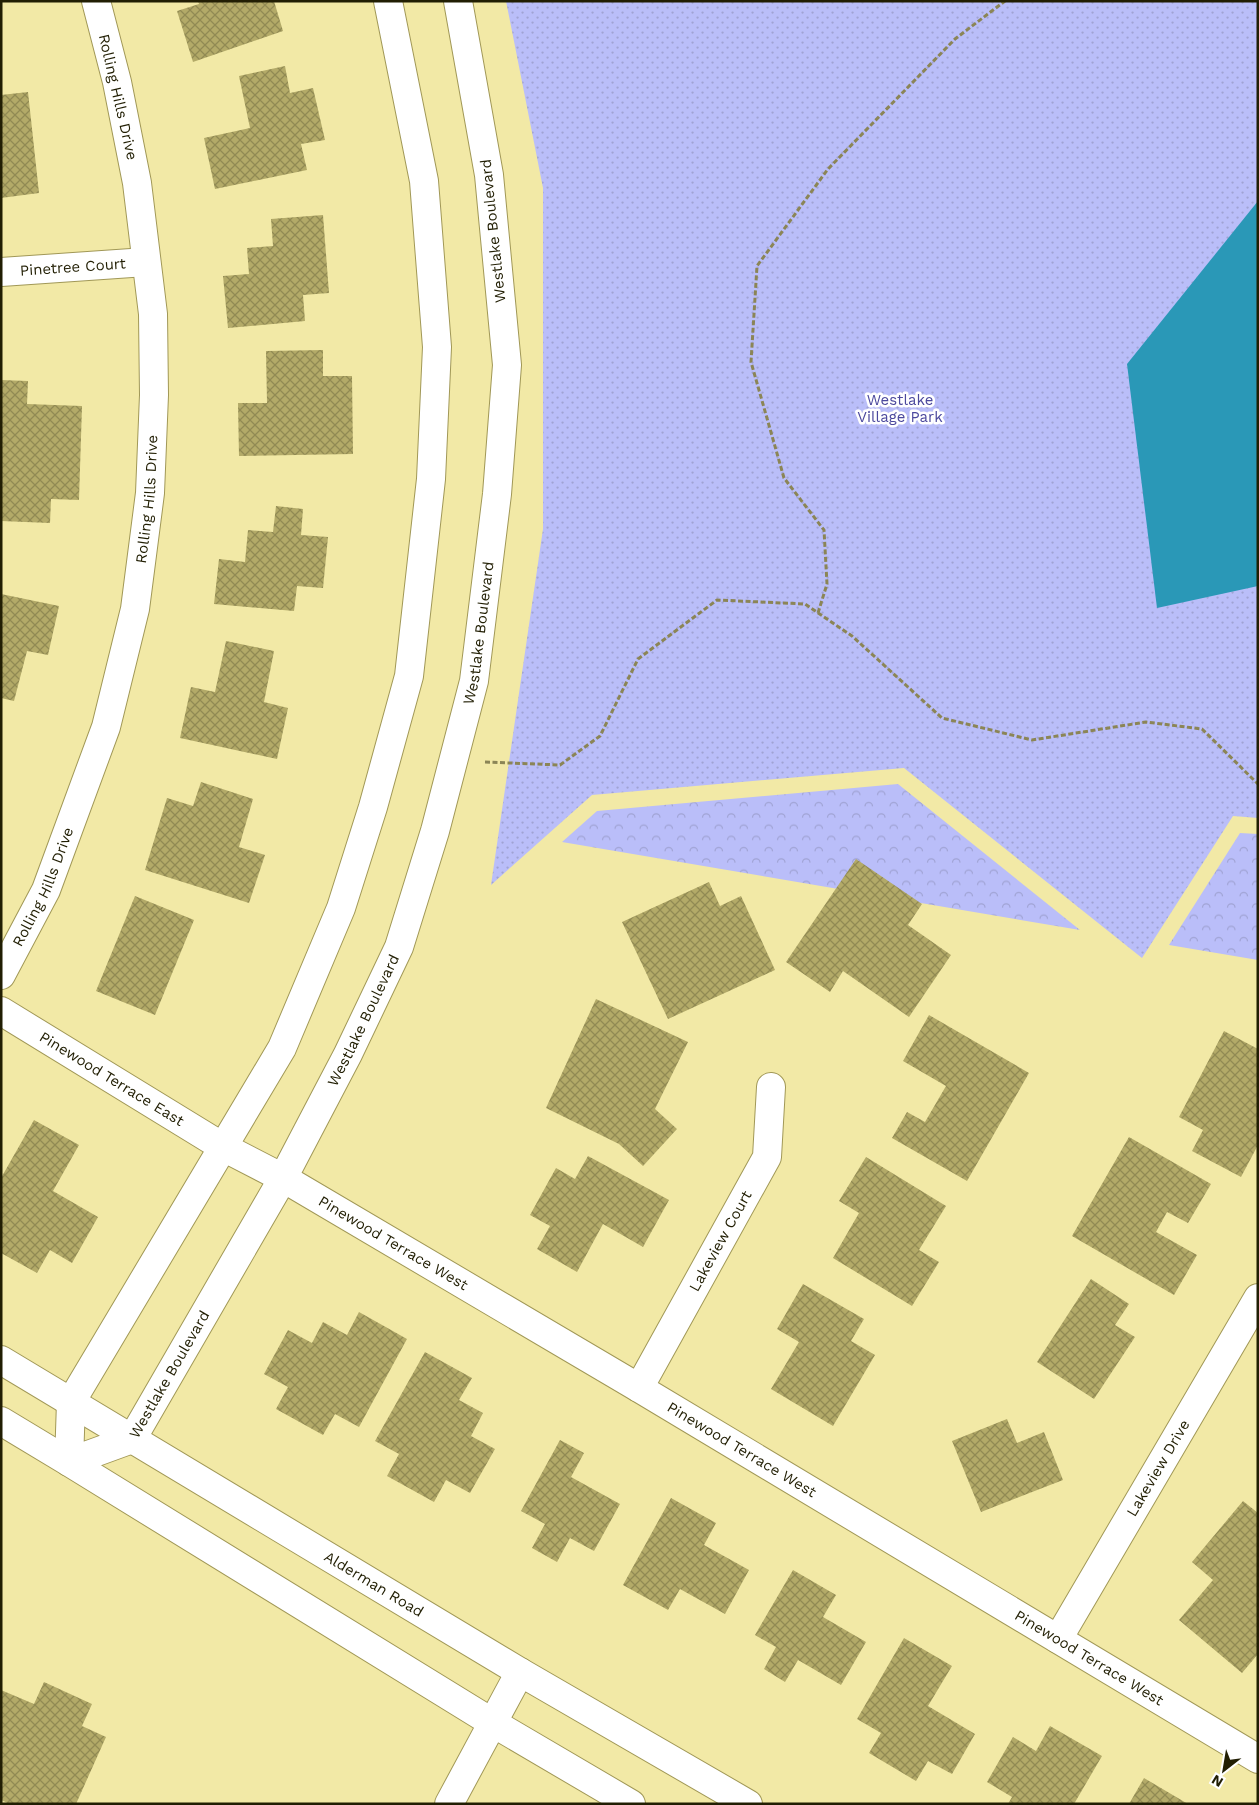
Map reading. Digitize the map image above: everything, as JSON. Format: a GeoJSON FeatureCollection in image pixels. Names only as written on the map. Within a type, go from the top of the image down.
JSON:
{"type":"FeatureCollection","features":[{"type":"Feature","properties":{"kind":"street","name":"Rolling Hills Drive"},"geometry":{"type":"LineString","coordinates":[[1,976],[46,890],[106,727],[134,609],[150,493],[154,395],[153,314],[137,183],[118,82],[96,1]]}},
{"type":"Feature","properties":{"kind":"street"},"geometry":{"type":"LineString","coordinates":[[69,1462],[71,1402],[282,1048],[341,908],[374,807],[410,676],[431,479],[437,347],[424,181],[388,1]]}},
{"type":"Feature","properties":{"kind":"street","name":"Westlake Boulevard"},"geometry":{"type":"LineString","coordinates":[[69,1462],[132,1439],[283,1178],[348,1054],[399,947],[435,831],[454,761],[474,682],[497,494],[507,364],[489,175],[458,1]]}},
{"type":"Feature","properties":{"kind":"street","name":"Pinetree Court"},"geometry":{"type":"LineString","coordinates":[[1,272],[146,262]]}},
{"type":"Feature","properties":{"kind":"street","name":"Pinewood Terrace East"},"geometry":{"type":"LineString","coordinates":[[1,1011],[224,1147]]}},
{"type":"Feature","properties":{"kind":"street","name":"Lakeview Court"},"geometry":{"type":"LineString","coordinates":[[639,1388],[767,1157],[771,1086]]}},
{"type":"Feature","properties":{"kind":"street","name":"Pinewood Terrace West"},"geometry":{"type":"LineString","coordinates":[[224,1147],[283,1178],[639,1388],[1258,1759]]}},
{"type":"Feature","properties":{"kind":"street","name":"Lakeview Drive"},"geometry":{"type":"LineString","coordinates":[[1058,1639],[1258,1298]]}},
{"type":"Feature","properties":{"kind":"street","name":"Alderman Road"},"geometry":{"type":"LineString","coordinates":[[1,1360],[520,1672],[748,1804]]}},
{"type":"Feature","properties":{"kind":"street"},"geometry":{"type":"LineString","coordinates":[[1,1422],[492,1723],[631,1804]]}},
{"type":"Feature","properties":{"kind":"street"},"geometry":{"type":"LineString","coordinates":[[450,1804],[520,1672]]}},
{"type":"Feature","properties":{"kind":"path"},"geometry":{"type":"LineString","coordinates":[[818,613],[827,584],[824,530],[784,478],[751,362],[757,266],[828,169],[955,39],[1005,1]]}},
{"type":"Feature","properties":{"kind":"path"},"geometry":{"type":"LineString","coordinates":[[454,761],[560,765],[600,736],[638,659],[717,600],[805,604],[852,636],[942,718],[1032,740],[1146,722],[1202,729],[1258,784]]}},
{"type":"Feature","properties":{"kind":"green space","name":"Westlake Village Park"},"geometry":{"type":"Polygon","coordinates":[[[506,1],[1258,1],[1258,818],[1233,816],[1142,958],[904,768],[592,795],[491,885],[543,529],[543,188],[506,1]]]}},
{"type":"Feature","properties":{"kind":"green space"},"geometry":{"type":"Polygon","coordinates":[[[898,784],[1080,930],[562,842],[597,811],[898,784]]]}},
{"type":"Feature","properties":{"kind":"green space"},"geometry":{"type":"Polygon","coordinates":[[[1240,833],[1258,834],[1258,960],[1169,945],[1240,833]]]}},
{"type":"Feature","properties":{"kind":"shaded area"},"geometry":{"type":"Polygon","coordinates":[[[1258,201],[1258,586],[1157,608],[1127,364],[1258,201]]]}},
{"type":"Feature","properties":{"kind":"building"},"geometry":{"type":"Polygon","coordinates":[[[198,1],[274,1],[283,31],[193,62],[177,11],[199,4],[198,1]]]}},
{"type":"Feature","properties":{"kind":"building"},"geometry":{"type":"Polygon","coordinates":[[[285,66],[290,93],[313,88],[325,140],[301,144],[307,170],[215,189],[204,138],[250,128],[239,76],[285,66]]]}},
{"type":"Feature","properties":{"kind":"building"},"geometry":{"type":"Polygon","coordinates":[[[28,92],[39,193],[1,198],[1,95],[28,92]]]}},
{"type":"Feature","properties":{"kind":"building"},"geometry":{"type":"Polygon","coordinates":[[[323,215],[329,293],[303,295],[305,321],[228,328],[223,276],[249,274],[247,248],[273,246],[271,219],[323,215]]]}},
{"type":"Feature","properties":{"kind":"building"},"geometry":{"type":"Polygon","coordinates":[[[323,350],[323,376],[352,376],[353,454],[239,456],[238,403],[267,403],[266,351],[323,350]]]}},
{"type":"Feature","properties":{"kind":"building"},"geometry":{"type":"Polygon","coordinates":[[[1,380],[28,381],[27,404],[82,406],[79,500],[51,499],[50,523],[1,521],[1,380]]]}},
{"type":"Feature","properties":{"kind":"building"},"geometry":{"type":"Polygon","coordinates":[[[276,506],[303,509],[301,535],[328,537],[323,588],[297,586],[294,611],[214,604],[219,559],[245,562],[248,530],[273,532],[276,506]]]}},
{"type":"Feature","properties":{"kind":"building"},"geometry":{"type":"Polygon","coordinates":[[[1,594],[59,606],[48,655],[27,651],[14,701],[1,698],[1,594]]]}},
{"type":"Feature","properties":{"kind":"building"},"geometry":{"type":"Polygon","coordinates":[[[226,641],[274,651],[264,702],[288,708],[277,759],[180,738],[191,687],[215,692],[226,641]]]}},
{"type":"Feature","properties":{"kind":"building"},"geometry":{"type":"Polygon","coordinates":[[[201,782],[253,799],[239,847],[265,855],[249,903],[145,870],[167,798],[193,806],[201,782]]]}},
{"type":"Feature","properties":{"kind":"building"},"geometry":{"type":"Polygon","coordinates":[[[856,859],[922,904],[908,925],[951,955],[909,1017],[843,971],[830,992],[786,962],[856,859]]]}},
{"type":"Feature","properties":{"kind":"building"},"geometry":{"type":"Polygon","coordinates":[[[709,882],[720,906],[741,896],[775,970],[668,1019],[622,922],[709,882]]]}},
{"type":"Feature","properties":{"kind":"building"},"geometry":{"type":"Polygon","coordinates":[[[135,896],[194,920],[155,1015],[96,991],[135,896]]]}},
{"type":"Feature","properties":{"kind":"building"},"geometry":{"type":"Polygon","coordinates":[[[596,999],[688,1042],[655,1109],[677,1129],[643,1166],[619,1144],[546,1108],[596,999]]]}},
{"type":"Feature","properties":{"kind":"building"},"geometry":{"type":"Polygon","coordinates":[[[929,1015],[1029,1073],[967,1181],[892,1138],[907,1112],[925,1122],[946,1086],[903,1061],[929,1015]]]}},
{"type":"Feature","properties":{"kind":"building"},"geometry":{"type":"Polygon","coordinates":[[[1224,1031],[1258,1049],[1258,1145],[1241,1177],[1192,1151],[1203,1130],[1179,1117],[1224,1031]]]}},
{"type":"Feature","properties":{"kind":"building"},"geometry":{"type":"Polygon","coordinates":[[[34,1120],[79,1145],[53,1191],[98,1217],[72,1263],[50,1250],[37,1273],[1,1253],[1,1178],[34,1120]]]}},
{"type":"Feature","properties":{"kind":"building"},"geometry":{"type":"Polygon","coordinates":[[[1129,1137],[1211,1184],[1188,1223],[1167,1212],[1156,1232],[1197,1255],[1174,1295],[1072,1236],[1129,1137]]]}},
{"type":"Feature","properties":{"kind":"building"},"geometry":{"type":"Polygon","coordinates":[[[588,1156],[669,1200],[643,1247],[603,1224],[577,1272],[537,1249],[550,1226],[530,1215],[556,1168],[575,1179],[588,1156]]]}},
{"type":"Feature","properties":{"kind":"building"},"geometry":{"type":"Polygon","coordinates":[[[866,1157],[946,1206],[919,1250],[939,1262],[912,1306],[833,1258],[859,1213],[839,1201],[866,1157]]]}},
{"type":"Feature","properties":{"kind":"building"},"geometry":{"type":"Polygon","coordinates":[[[1091,1279],[1129,1304],[1115,1325],[1135,1337],[1094,1399],[1037,1362],[1091,1279]]]}},
{"type":"Feature","properties":{"kind":"building"},"geometry":{"type":"Polygon","coordinates":[[[803,1284],[864,1319],[851,1341],[875,1355],[833,1426],[771,1389],[799,1342],[777,1329],[803,1284]]]}},
{"type":"Feature","properties":{"kind":"building"},"geometry":{"type":"Polygon","coordinates":[[[359,1312],[407,1339],[359,1427],[335,1414],[323,1435],[276,1409],[288,1387],[264,1374],[288,1330],[312,1343],[323,1322],[347,1335],[359,1312]]]}},
{"type":"Feature","properties":{"kind":"building"},"geometry":{"type":"Polygon","coordinates":[[[425,1352],[472,1378],[459,1400],[483,1413],[471,1436],[495,1449],[470,1493],[446,1480],[434,1502],[387,1476],[399,1454],[375,1441],[425,1352]]]}},
{"type":"Feature","properties":{"kind":"building"},"geometry":{"type":"Polygon","coordinates":[[[1007,1419],[1017,1443],[1044,1432],[1063,1480],[981,1512],[952,1441],[1007,1419]]]}},
{"type":"Feature","properties":{"kind":"building"},"geometry":{"type":"Polygon","coordinates":[[[560,1440],[584,1453],[571,1477],[620,1504],[594,1551],[570,1538],[557,1562],[532,1548],[545,1524],[521,1511],[560,1440]]]}},
{"type":"Feature","properties":{"kind":"building"},"geometry":{"type":"Polygon","coordinates":[[[671,1498],[716,1523],[704,1545],[749,1570],[725,1614],[680,1589],[668,1610],[623,1585],[671,1498]]]}},
{"type":"Feature","properties":{"kind":"building"},"geometry":{"type":"Polygon","coordinates":[[[1243,1501],[1258,1513],[1258,1654],[1242,1673],[1179,1620],[1213,1580],[1192,1562],[1243,1501]]]}},
{"type":"Feature","properties":{"kind":"building"},"geometry":{"type":"Polygon","coordinates":[[[793,1570],[836,1595],[823,1617],[866,1642],[841,1685],[798,1660],[785,1682],[764,1669],[776,1647],[755,1635],[793,1570]]]}},
{"type":"Feature","properties":{"kind":"building"},"geometry":{"type":"Polygon","coordinates":[[[904,1638],[952,1666],[928,1706],[975,1734],[952,1774],[928,1761],[916,1781],[869,1753],[881,1733],[857,1719],[904,1638]]]}},
{"type":"Feature","properties":{"kind":"building"},"geometry":{"type":"Polygon","coordinates":[[[44,1682],[92,1704],[82,1726],[106,1737],[76,1804],[10,1804],[1,1800],[1,1690],[34,1704],[44,1682]]]}},
{"type":"Feature","properties":{"kind":"building"},"geometry":{"type":"Polygon","coordinates":[[[1050,1726],[1102,1756],[1074,1804],[1008,1804],[1012,1797],[987,1782],[1013,1737],[1036,1751],[1050,1726]]]}},
{"type":"Feature","properties":{"kind":"building"},"geometry":{"type":"Polygon","coordinates":[[[1144,1778],[1188,1804],[1129,1804],[1144,1778]]]}}]}
